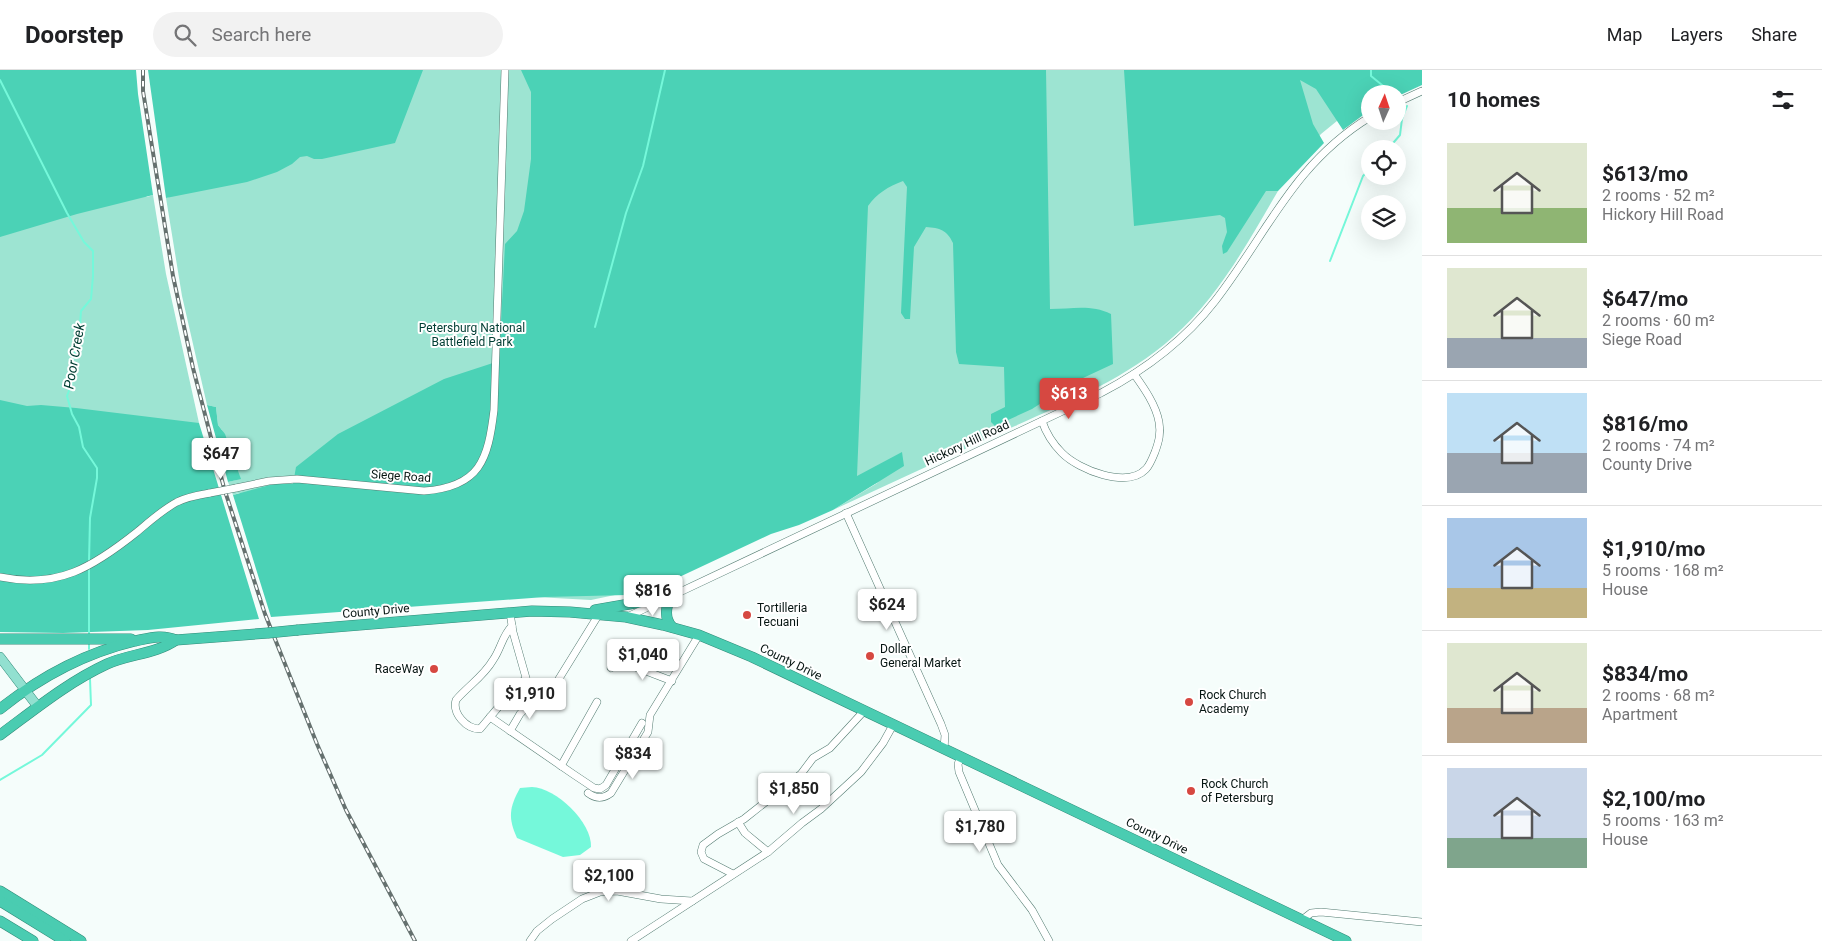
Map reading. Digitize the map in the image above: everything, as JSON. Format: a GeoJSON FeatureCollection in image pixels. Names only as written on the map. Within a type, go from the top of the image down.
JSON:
{"type":"FeatureCollection","features":[{"type":"Feature","properties":{"kind":"highway"},"geometry":{"type":"LineString","coordinates":[[581,612],[641,602],[659,595],[672,595],[666,614],[672,627]]}},
{"type":"Feature","properties":{"kind":"highway","name":"County Drive"},"geometry":{"type":"LineString","coordinates":[[0,709],[47,676],[85,657],[139,640],[166,636],[176,640],[542,611],[581,612],[626,617],[672,627],[752,657],[1346,941]]}},
{"type":"Feature","properties":{"kind":"highway"},"geometry":{"type":"LineString","coordinates":[[0,639],[118,638],[139,640]]}},
{"type":"Feature","properties":{"kind":"highway","name":"County Drive"},"geometry":{"type":"LineString","coordinates":[[28,715],[91,672],[121,658],[165,647],[176,640]]}},
{"type":"Feature","properties":{"kind":"highway"},"geometry":{"type":"LineString","coordinates":[[0,735],[28,715]]}},
{"type":"Feature","properties":{"kind":"highway"},"geometry":{"type":"LineString","coordinates":[[0,743],[28,715]]}},
{"type":"Feature","properties":{"kind":"highway"},"geometry":{"type":"LineString","coordinates":[[0,883],[14,899]]}},
{"type":"Feature","properties":{"kind":"highway"},"geometry":{"type":"LineString","coordinates":[[0,891],[81,941]]}},
{"type":"Feature","properties":{"kind":"highway"},"geometry":{"type":"LineString","coordinates":[[0,900],[65,941]]}},
{"type":"Feature","properties":{"kind":"highway"},"geometry":{"type":"LineString","coordinates":[[0,921],[33,941]]}},
{"type":"Feature","properties":{"kind":"main road"},"geometry":{"type":"LineString","coordinates":[[0,657],[38,707]]}},
{"type":"Feature","properties":{"kind":"street","name":"Siege Road"},"geometry":{"type":"LineString","coordinates":[[0,577],[12,580],[35,580],[55,578],[74,573],[111,553],[166,508],[188,498],[210,493],[270,481],[297,479],[424,491],[442,490],[468,478],[483,461],[490,438],[494,410],[505,70]]}},
{"type":"Feature","properties":{"kind":"street"},"geometry":{"type":"LineString","coordinates":[[1406,98],[1422,91]]}},
{"type":"Feature","properties":{"kind":"street","name":"Hickory Hill Road"},"geometry":{"type":"LineString","coordinates":[[626,617],[1101,393],[1134,374],[1171,347],[1208,310],[1229,283],[1282,201],[1302,176],[1332,146],[1361,125]]}},
{"type":"Feature","properties":{"kind":"street"},"geometry":{"type":"LineString","coordinates":[[1042,421],[1048,436],[1061,452],[1084,469],[1102,475],[1121,478],[1140,474],[1147,468],[1161,437],[1159,420],[1154,407],[1134,374]]}},
{"type":"Feature","properties":{"kind":"street"},"geometry":{"type":"LineString","coordinates":[[846,513],[941,724],[945,735],[944,749]]}},
{"type":"Feature","properties":{"kind":"street"},"geometry":{"type":"LineString","coordinates":[[510,613],[530,692],[534,699],[540,701],[552,690],[599,614]]}},
{"type":"Feature","properties":{"kind":"street"},"geometry":{"type":"LineString","coordinates":[[512,626],[504,634],[494,659],[487,670],[458,698],[455,710],[463,722],[474,729],[480,729],[517,685],[526,679]]}},
{"type":"Feature","properties":{"kind":"street"},"geometry":{"type":"LineString","coordinates":[[588,793],[602,798],[611,793],[648,732],[650,716],[699,636]]}},
{"type":"Feature","properties":{"kind":"street"},"geometry":{"type":"LineString","coordinates":[[611,668],[617,663],[625,663],[672,680]]}},
{"type":"Feature","properties":{"kind":"street"},"geometry":{"type":"LineString","coordinates":[[510,731],[520,714],[534,699]]}},
{"type":"Feature","properties":{"kind":"street"},"geometry":{"type":"LineString","coordinates":[[561,766],[597,702]]}},
{"type":"Feature","properties":{"kind":"street"},"geometry":{"type":"LineString","coordinates":[[733,874],[704,859],[701,852],[703,846],[738,822],[800,774],[813,758],[830,748],[864,711]]}},
{"type":"Feature","properties":{"kind":"street"},"geometry":{"type":"LineString","coordinates":[[490,716],[594,788],[603,788],[642,723]]}},
{"type":"Feature","properties":{"kind":"street"},"geometry":{"type":"LineString","coordinates":[[630,941],[768,852],[821,809],[861,772],[883,743],[893,725]]}},
{"type":"Feature","properties":{"kind":"street"},"geometry":{"type":"LineString","coordinates":[[961,757],[958,764],[959,772],[998,865],[1032,910],[1049,941]]}},
{"type":"Feature","properties":{"kind":"street"},"geometry":{"type":"LineString","coordinates":[[738,822],[745,833],[768,852]]}},
{"type":"Feature","properties":{"kind":"street"},"geometry":{"type":"LineString","coordinates":[[530,941],[537,931],[552,919],[582,899],[600,892],[628,892],[661,898],[692,900]]}},
{"type":"Feature","properties":{"kind":"street"},"geometry":{"type":"LineString","coordinates":[[1302,920],[1311,913],[1320,912],[1422,922]]}},
{"type":"Feature","properties":{"kind":"green space"},"geometry":{"type":"Polygon","coordinates":[[[0,70],[147,197],[153,195],[166,274],[199,423],[195,423],[0,630],[0,70]]]}},
{"type":"Feature","properties":{"kind":"green space","name":"Petersburg National Battlefield Park"},"geometry":{"type":"Polygon","coordinates":[[[156,70],[1422,70],[1422,73],[1392,85],[1361,85],[1361,101],[1321,134],[1271,191],[1278,191],[1231,268],[1204,305],[1173,337],[1137,365],[1077,398],[833,510],[879,482],[653,587],[591,600],[536,597],[239,493],[233,495],[228,482],[236,480],[222,430],[218,425],[216,407],[207,405],[182,296],[166,198],[172,196],[156,70]]]}},
{"type":"Feature","properties":{"kind":"shaded area"},"geometry":{"type":"Polygon","coordinates":[[[0,70],[136,70],[153,195],[77,214],[0,237],[0,70]]]}},
{"type":"Feature","properties":{"kind":"shaded area"},"geometry":{"type":"Polygon","coordinates":[[[148,70],[423,70],[395,143],[322,159],[314,159],[307,156],[300,157],[277,172],[247,182],[166,198],[148,70]]]}},
{"type":"Feature","properties":{"kind":"shaded area"},"geometry":{"type":"Polygon","coordinates":[[[521,70],[1046,70],[1050,309],[1089,308],[1111,314],[1113,364],[1068,385],[1053,387],[1052,396],[1032,409],[995,426],[991,422],[991,414],[1005,407],[1004,367],[959,364],[956,352],[953,243],[943,230],[926,227],[914,247],[910,319],[905,319],[901,313],[907,187],[903,181],[883,191],[868,206],[857,476],[902,452],[904,466],[833,510],[799,525],[771,534],[658,587],[627,595],[545,597],[271,617],[233,495],[274,484],[293,484],[296,467],[338,434],[444,379],[499,361],[505,244],[517,231],[524,211],[531,159],[531,92],[521,70]]]}},
{"type":"Feature","properties":{"kind":"shaded area"},"geometry":{"type":"Polygon","coordinates":[[[1124,70],[1422,70],[1422,85],[1406,92],[1406,85],[1361,85],[1361,117],[1343,130],[1316,89],[1300,80],[1313,124],[1324,143],[1278,191],[1266,191],[1227,252],[1223,254],[1222,246],[1227,232],[1225,218],[1220,215],[1134,226],[1124,70]]]}},
{"type":"Feature","properties":{"kind":"shaded area"},"geometry":{"type":"Polygon","coordinates":[[[0,400],[27,406],[41,405],[76,408],[199,423],[259,619],[148,630],[63,633],[0,632],[0,400]]]}},
{"type":"Feature","properties":{"kind":"shaded area"},"geometry":{"type":"Polygon","coordinates":[[[207,405],[216,407],[218,425],[225,434],[231,451],[238,461],[238,471],[241,479],[228,482],[207,405]]]}},
{"type":"Feature","properties":{"kind":"shaded area"},"geometry":{"type":"Polygon","coordinates":[[[532,787],[551,793],[571,808],[586,827],[591,847],[580,855],[563,857],[517,838],[511,819],[512,807],[520,788],[532,787]]]}},
{"type":"Feature","properties":{"kind":"waterway"},"geometry":{"type":"LineString","coordinates":[[595,327],[626,213],[643,166],[665,70]]}},
{"type":"Feature","properties":{"kind":"waterway"},"geometry":{"type":"LineString","coordinates":[[1371,70],[1371,76],[1382,85]]}},
{"type":"Feature","properties":{"kind":"waterway","name":"Poor Creek"},"geometry":{"type":"LineString","coordinates":[[0,80],[67,213],[84,242],[93,251],[91,299],[81,311],[80,326],[76,337],[75,356],[72,361],[72,383],[67,396],[72,414],[79,427],[83,447],[97,468],[90,518],[89,562]]}},
{"type":"Feature","properties":{"kind":"waterway"},"geometry":{"type":"LineString","coordinates":[[1396,140],[1400,135],[1402,119],[1407,106]]}},
{"type":"Feature","properties":{"kind":"waterway"},"geometry":{"type":"LineString","coordinates":[[1330,261],[1361,181]]}},
{"type":"Feature","properties":{"kind":"waterway","name":"Poor Creek"},"geometry":{"type":"LineString","coordinates":[[89,569],[89,636]]}},
{"type":"Feature","properties":{"kind":"waterway","name":"Poor Creek"},"geometry":{"type":"LineString","coordinates":[[89,643],[89,649]]}},
{"type":"Feature","properties":{"kind":"waterway","name":"Poor Creek"},"geometry":{"type":"LineString","coordinates":[[0,780],[42,755],[91,705],[90,679]]}},
{"type":"Feature","properties":{"kind":"railway"},"geometry":{"type":"LineString","coordinates":[[143,70],[143,91],[173,276],[193,368],[224,488],[265,614],[317,744],[346,810],[415,941]]}},
{"type":"Feature","properties":{"kind":"place","name":"Tortilleria Tecuani"},"geometry":{"type":"Point","coordinates":[747,615]}},
{"type":"Feature","properties":{"kind":"place","name":"Dollar General Market"},"geometry":{"type":"Point","coordinates":[870,656]}},
{"type":"Feature","properties":{"kind":"place","name":"RaceWay"},"geometry":{"type":"Point","coordinates":[434,669]}},
{"type":"Feature","properties":{"kind":"place","name":"Rock Church Academy"},"geometry":{"type":"Point","coordinates":[1189,702]}},
{"type":"Feature","properties":{"kind":"place","name":"Rock Church of Petersburg"},"geometry":{"type":"Point","coordinates":[1191,791]}}]}
